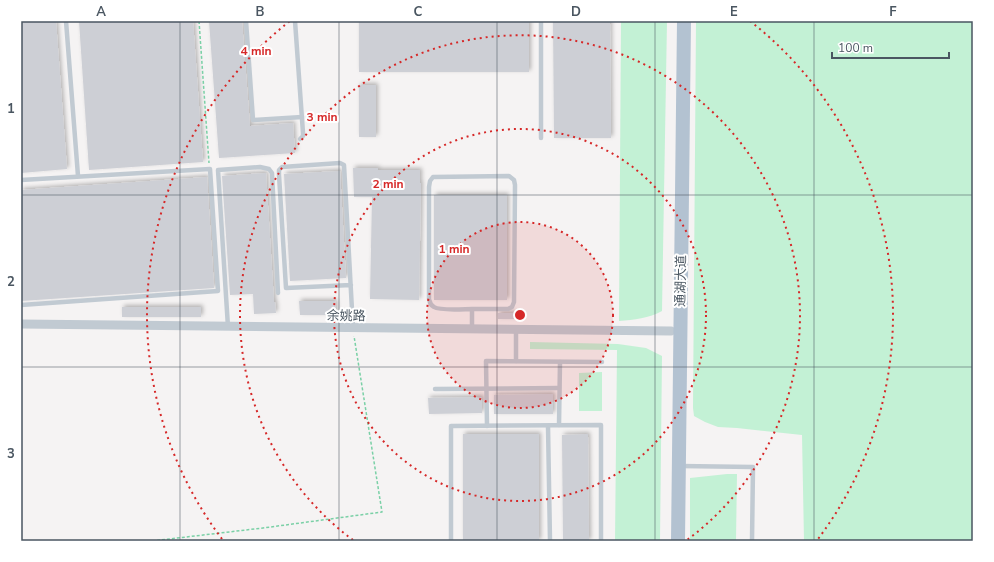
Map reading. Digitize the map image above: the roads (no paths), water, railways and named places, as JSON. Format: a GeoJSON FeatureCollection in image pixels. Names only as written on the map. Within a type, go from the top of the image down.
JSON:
{"type":"FeatureCollection","features":[{"type":"Feature","properties":{"kind":"main road","name":"通湖大道"},"geometry":{"type":"LineString","coordinates":[[668,541],[674,21]]}},
{"type":"Feature","properties":{"kind":"main road","name":"通湖大道"},"geometry":{"type":"LineString","coordinates":[[678,541],[684,21]]}},
{"type":"Feature","properties":{"kind":"street","name":"余姚路"},"geometry":{"type":"LineString","coordinates":[[21,324],[671,331]]}},
{"type":"Feature","properties":{"kind":"lane"},"geometry":{"type":"LineString","coordinates":[[66,21],[78,176]]}},
{"type":"Feature","properties":{"kind":"lane"},"geometry":{"type":"LineString","coordinates":[[246,21],[253,120],[302,117]]}},
{"type":"Feature","properties":{"kind":"lane"},"geometry":{"type":"LineString","coordinates":[[295,21],[303,136],[300,139]]}},
{"type":"Feature","properties":{"kind":"lane"},"geometry":{"type":"LineString","coordinates":[[541,21],[541,138]]}},
{"type":"Feature","properties":{"kind":"lane"},"geometry":{"type":"LineString","coordinates":[[351,285],[286,288],[279,175],[279,170],[282,167],[340,163],[344,165],[351,285],[353,328]]}},
{"type":"Feature","properties":{"kind":"lane"},"geometry":{"type":"LineString","coordinates":[[228,327],[218,170],[260,167],[269,169],[272,173],[278,293]]}},
{"type":"Feature","properties":{"kind":"lane"},"geometry":{"type":"LineString","coordinates":[[21,180],[210,169],[218,291],[21,305]]}},
{"type":"Feature","properties":{"kind":"lane"},"geometry":{"type":"LineString","coordinates":[[509,176],[514,180],[516,185],[514,302],[512,307],[508,309],[472,309],[440,309],[434,308],[430,305],[428,187],[433,177],[509,176]]}},
{"type":"Feature","properties":{"kind":"lane"},"geometry":{"type":"LineString","coordinates":[[472,309],[472,329]]}},
{"type":"Feature","properties":{"kind":"lane"},"geometry":{"type":"LineString","coordinates":[[516,330],[516,361]]}},
{"type":"Feature","properties":{"kind":"lane"},"geometry":{"type":"LineString","coordinates":[[487,426],[486,361],[602,362]]}},
{"type":"Feature","properties":{"kind":"lane"},"geometry":{"type":"LineString","coordinates":[[559,425],[560,362]]}},
{"type":"Feature","properties":{"kind":"lane"},"geometry":{"type":"LineString","coordinates":[[435,388],[559,388]]}},
{"type":"Feature","properties":{"kind":"lane"},"geometry":{"type":"LineString","coordinates":[[450,541],[451,426],[601,425],[601,541]]}},
{"type":"Feature","properties":{"kind":"lane"},"geometry":{"type":"LineString","coordinates":[[548,426],[550,541]]}},
{"type":"Feature","properties":{"kind":"lane"},"geometry":{"type":"LineString","coordinates":[[679,466],[753,467],[752,541]]}}]}
